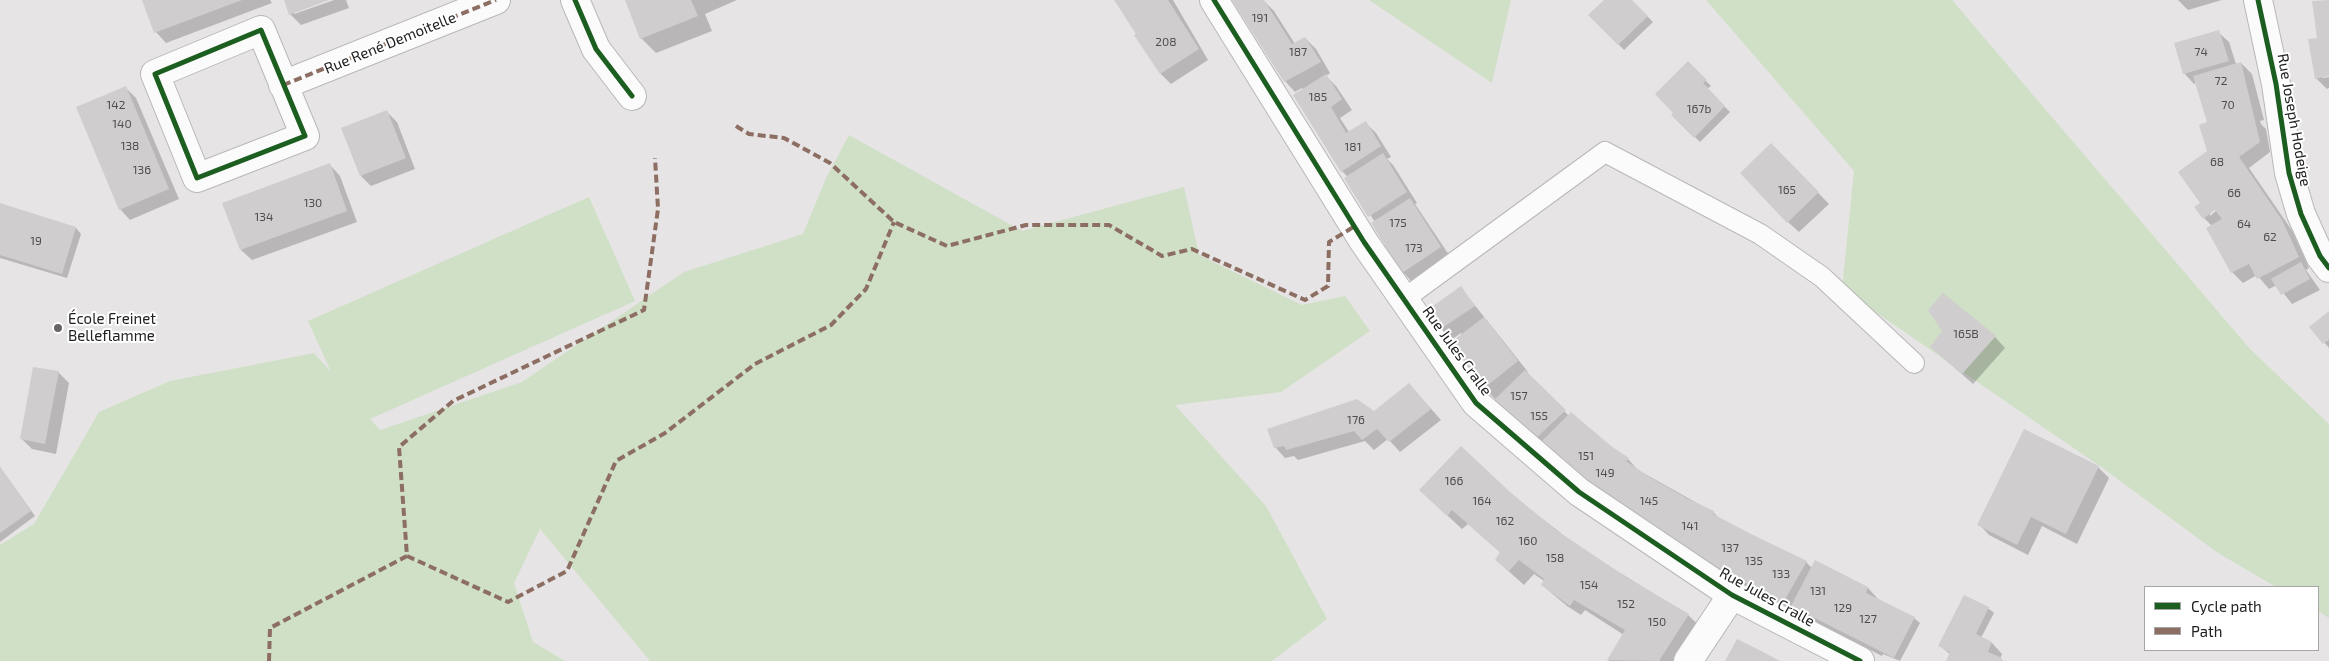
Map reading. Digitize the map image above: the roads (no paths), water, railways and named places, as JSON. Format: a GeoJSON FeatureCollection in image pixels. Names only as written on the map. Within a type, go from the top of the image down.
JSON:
{"type":"FeatureCollection","features":[{"type":"Feature","properties":{"kind":"street","name":"Rue René Demoitelle"},"geometry":{"type":"LineString","coordinates":[[283,86],[496,0]]}},
{"type":"Feature","properties":{"kind":"street"},"geometry":{"type":"LineString","coordinates":[[575,0],[596,49],[632,96]]}},
{"type":"Feature","properties":{"kind":"street","name":"Rue Jules Cralle"},"geometry":{"type":"LineString","coordinates":[[1214,0],[1364,242],[1476,403],[1579,492],[1732,595],[1860,661]]}},
{"type":"Feature","properties":{"kind":"street","name":"Rue Joseph Hodeige"},"geometry":{"type":"LineString","coordinates":[[2258,0],[2276,84],[2289,173],[2301,214],[2320,256],[2329,268]]}},
{"type":"Feature","properties":{"kind":"street"},"geometry":{"type":"LineString","coordinates":[[261,30],[283,86],[305,136],[197,178],[155,74],[261,30]]}},
{"type":"Feature","properties":{"kind":"street"},"geometry":{"type":"LineString","coordinates":[[1688,661],[1732,595]]}},
{"type":"Feature","properties":{"kind":"lane","name":"Rue Jules Cralle"},"geometry":{"type":"LineString","coordinates":[[1404,299],[1605,152],[1760,234],[1822,277],[1914,363]]}},
{"type":"Feature","properties":{"kind":"place","name":"École Freinet Belleflamme"},"geometry":{"type":"Point","coordinates":[58,328]}}]}
